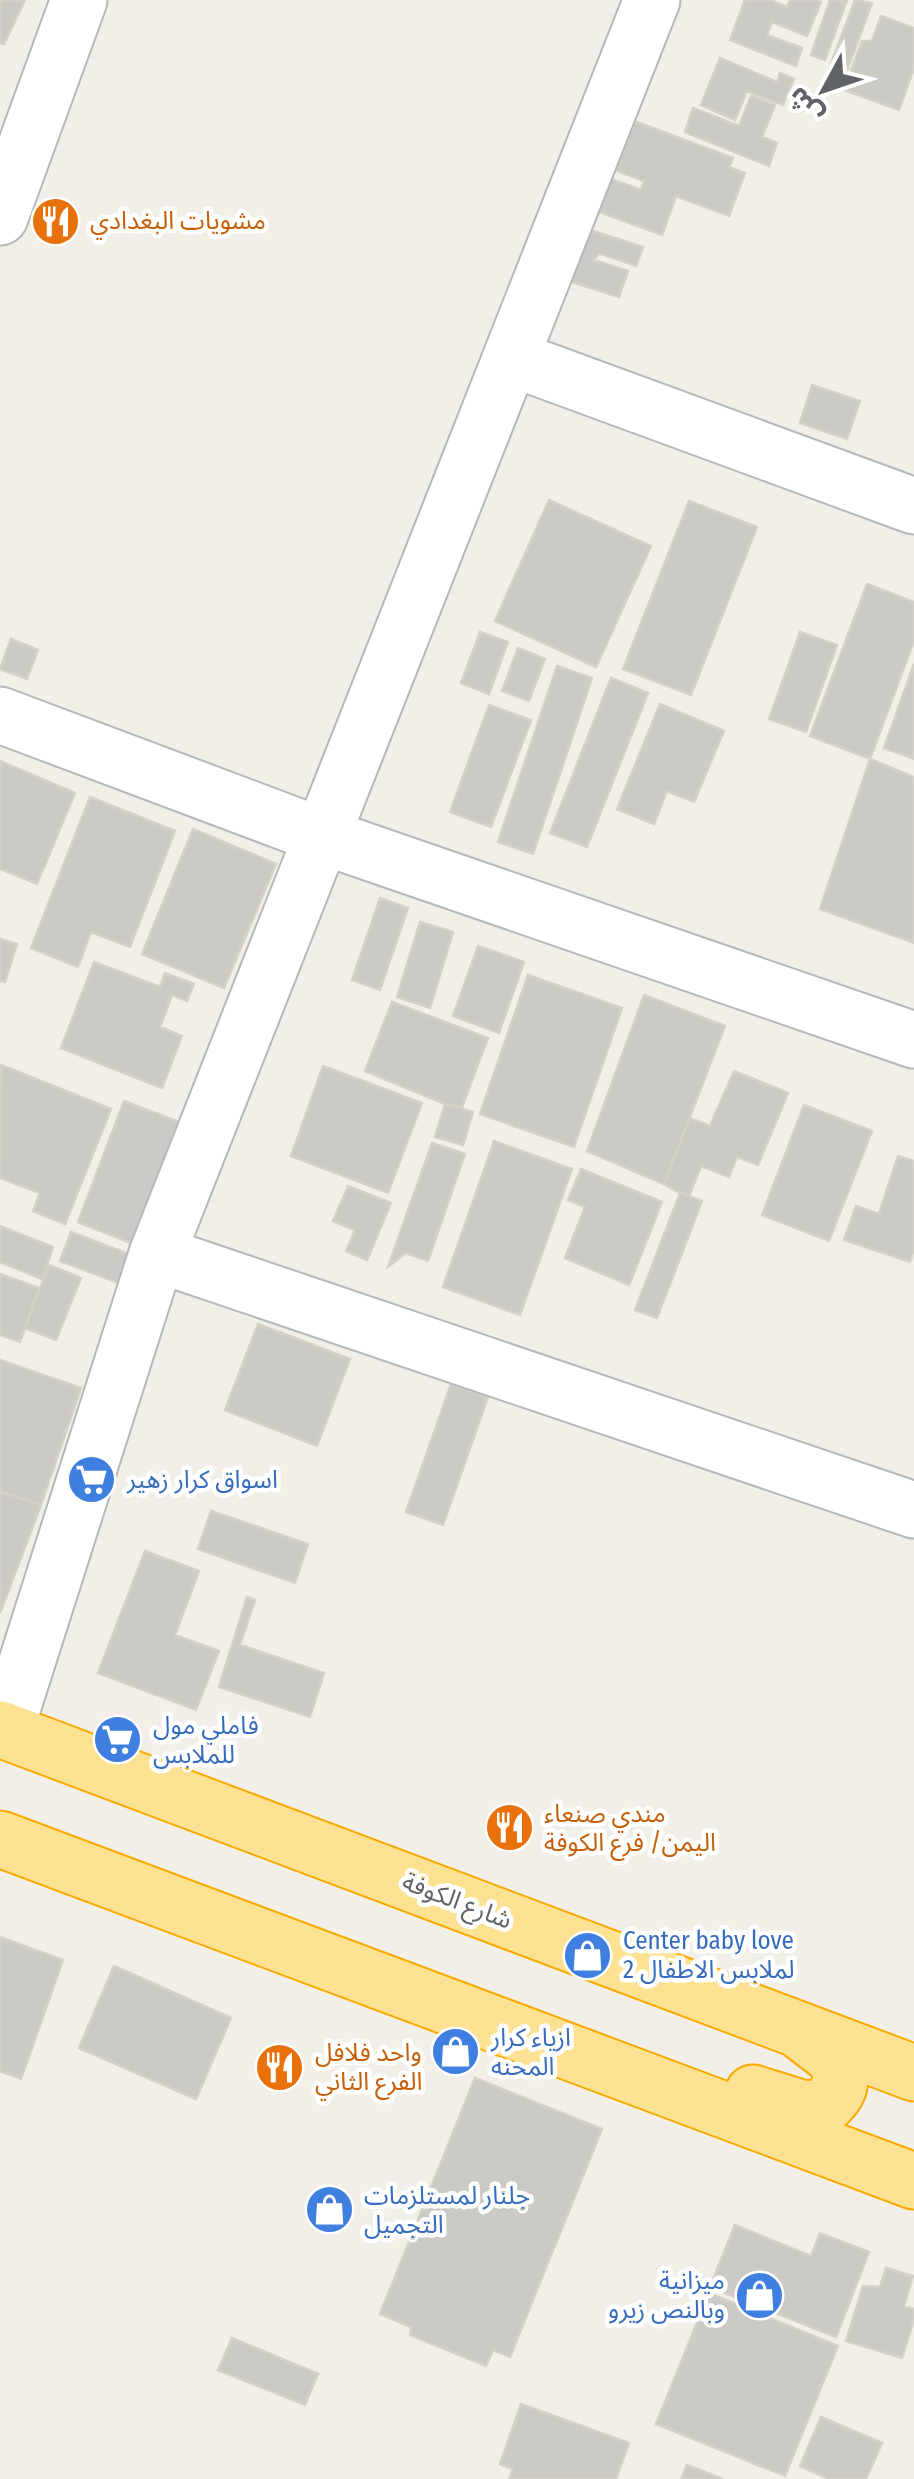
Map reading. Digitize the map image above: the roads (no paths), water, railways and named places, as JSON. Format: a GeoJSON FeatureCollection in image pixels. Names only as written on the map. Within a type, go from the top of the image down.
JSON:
{"type":"FeatureCollection","features":[{"type":"Feature","properties":{"kind":"highway","name":"شارع الكوفة"},"geometry":{"type":"LineString","coordinates":[[2,1730],[914,2074]]}},
{"type":"Feature","properties":{"kind":"highway"},"geometry":{"type":"LineString","coordinates":[[0,1839],[914,2180]]}},
{"type":"Feature","properties":{"kind":"highway"},"geometry":{"type":"LineString","coordinates":[[653,2084],[684,2076],[707,2077],[800,2108],[821,2109],[834,2098],[842,2082],[839,2061],[799,2030]]}},
{"type":"Feature","properties":{"kind":"street"},"geometry":{"type":"LineString","coordinates":[[2,202],[78,0]]}},
{"type":"Feature","properties":{"kind":"street"},"geometry":{"type":"LineString","coordinates":[[2,1730],[158,1254],[652,0]]}},
{"type":"Feature","properties":{"kind":"street"},"geometry":{"type":"LineString","coordinates":[[511,358],[914,506]]}},
{"type":"Feature","properties":{"kind":"street"},"geometry":{"type":"LineString","coordinates":[[0,715],[322,836],[914,1040]]}},
{"type":"Feature","properties":{"kind":"street"},"geometry":{"type":"LineString","coordinates":[[158,1254],[914,1510]]}},
{"type":"Feature","properties":{"kind":"place","name":"مشويات البغدادي"},"geometry":{"type":"Point","coordinates":[55,221]}},
{"type":"Feature","properties":{"kind":"place","name":"اسواق كرار زهير"},"geometry":{"type":"Point","coordinates":[92,1480]}},
{"type":"Feature","properties":{"kind":"place","name":"فاملي مول للملابس"},"geometry":{"type":"Point","coordinates":[118,1740]}},
{"type":"Feature","properties":{"kind":"place","name":"مندي صنعاء اليمن/ فرع الكوفة"},"geometry":{"type":"Point","coordinates":[509,1828]}},
{"type":"Feature","properties":{"kind":"place","name":"Center baby love لملابس الاطفال 2"},"geometry":{"type":"Point","coordinates":[588,1955]}},
{"type":"Feature","properties":{"kind":"place","name":"ازياء كرار المحنه"},"geometry":{"type":"Point","coordinates":[456,2052]}},
{"type":"Feature","properties":{"kind":"place","name":"واحد فلافل الفرع الثاني"},"geometry":{"type":"Point","coordinates":[280,2067]}},
{"type":"Feature","properties":{"kind":"place","name":"جلنار لمستلزمات التجميل"},"geometry":{"type":"Point","coordinates":[329,2210]}},
{"type":"Feature","properties":{"kind":"place","name":"ميزانية وبالنص زيرو"},"geometry":{"type":"Point","coordinates":[760,2295]}}]}
